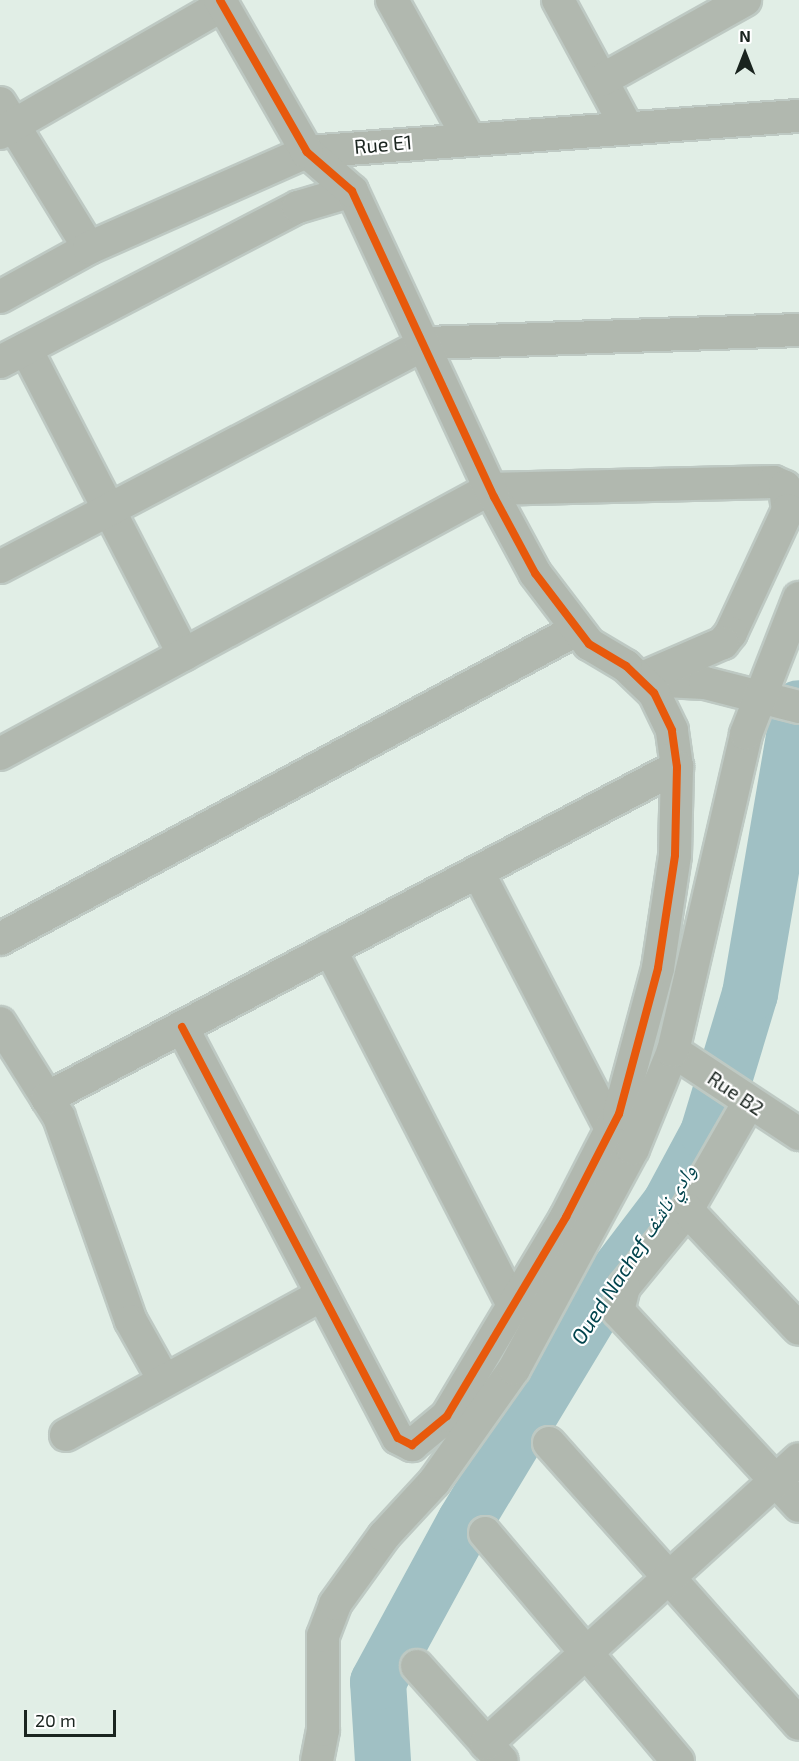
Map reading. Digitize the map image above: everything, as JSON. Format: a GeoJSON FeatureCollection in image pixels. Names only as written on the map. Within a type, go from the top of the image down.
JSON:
{"type":"FeatureCollection","features":[{"type":"Feature","properties":{"kind":"street"},"geometry":{"type":"LineString","coordinates":[[392,0],[468,137]]}},
{"type":"Feature","properties":{"kind":"street"},"geometry":{"type":"LineString","coordinates":[[558,0],[626,126]]}},
{"type":"Feature","properties":{"kind":"street"},"geometry":{"type":"LineString","coordinates":[[602,80],[745,0]]}},
{"type":"Feature","properties":{"kind":"street"},"geometry":{"type":"LineString","coordinates":[[89,248],[4,121],[221,3],[307,152],[352,191],[427,343],[490,489],[535,573],[576,630],[654,693],[672,730],[677,767],[675,855],[658,968],[611,1129],[513,1305],[447,1416],[412,1445]]}},
{"type":"Feature","properties":{"kind":"street","name":"Rue E1"},"geometry":{"type":"LineString","coordinates":[[0,297],[89,248],[307,152],[468,137],[799,116]]}},
{"type":"Feature","properties":{"kind":"street"},"geometry":{"type":"LineString","coordinates":[[184,655],[109,510],[13,355],[298,207],[352,191]]}},
{"type":"Feature","properties":{"kind":"street"},"geometry":{"type":"LineString","coordinates":[[0,567],[427,343],[799,330]]}},
{"type":"Feature","properties":{"kind":"street"},"geometry":{"type":"LineString","coordinates":[[0,754],[490,489],[774,482],[785,487],[788,510],[732,633],[710,649],[640,680]]}},
{"type":"Feature","properties":{"kind":"street"},"geometry":{"type":"LineString","coordinates":[[317,1761],[323,1730],[324,1636],[335,1604],[384,1536],[434,1482],[514,1369],[633,1149],[673,1051],[759,693],[799,598]]}},
{"type":"Feature","properties":{"kind":"street"},"geometry":{"type":"LineString","coordinates":[[0,939],[576,630]]}},
{"type":"Feature","properties":{"kind":"street"},"geometry":{"type":"LineString","coordinates":[[640,680],[759,693],[799,707]]}},
{"type":"Feature","properties":{"kind":"street"},"geometry":{"type":"LineString","coordinates":[[47,1098],[677,767]]}},
{"type":"Feature","properties":{"kind":"street"},"geometry":{"type":"LineString","coordinates":[[478,872],[611,1129]]}},
{"type":"Feature","properties":{"kind":"street"},"geometry":{"type":"LineString","coordinates":[[330,949],[513,1305]]}},
{"type":"Feature","properties":{"kind":"street"},"geometry":{"type":"LineString","coordinates":[[0,1023],[47,1098],[67,1136],[131,1321],[164,1380]]}},
{"type":"Feature","properties":{"kind":"street"},"geometry":{"type":"LineString","coordinates":[[182,1027],[398,1437],[412,1445],[434,1482]]}},
{"type":"Feature","properties":{"kind":"street","name":"Rue B2"},"geometry":{"type":"LineString","coordinates":[[673,1051],[799,1134]]}},
{"type":"Feature","properties":{"kind":"street"},"geometry":{"type":"LineString","coordinates":[[750,1102],[687,1210],[624,1287],[618,1311],[799,1506]]}},
{"type":"Feature","properties":{"kind":"street"},"geometry":{"type":"LineString","coordinates":[[687,1210],[799,1329]]}},
{"type":"Feature","properties":{"kind":"street"},"geometry":{"type":"LineString","coordinates":[[66,1436],[322,1295]]}},
{"type":"Feature","properties":{"kind":"street"},"geometry":{"type":"LineString","coordinates":[[549,1443],[799,1724]]}},
{"type":"Feature","properties":{"kind":"street"},"geometry":{"type":"LineString","coordinates":[[417,1666],[494,1752],[587,1653],[799,1459]]}},
{"type":"Feature","properties":{"kind":"street"},"geometry":{"type":"LineString","coordinates":[[485,1533],[678,1761]]}},
{"type":"Feature","properties":{"kind":"waterway","name":"Oued Nachef وادي ناشف"},"geometry":{"type":"LineString","coordinates":[[383,1761],[378,1682],[465,1522],[607,1287],[670,1204],[708,1133],[750,994],[799,708]]}},
{"type":"Feature","properties":{"kind":"cycle path"},"geometry":{"type":"LineString","coordinates":[[182,1027],[398,1438],[412,1445],[447,1416],[566,1217],[619,1114],[658,968],[675,855],[677,767],[672,730],[654,693],[626,666],[589,644],[535,573],[494,497],[352,191],[307,152],[220,0]]}}]}
